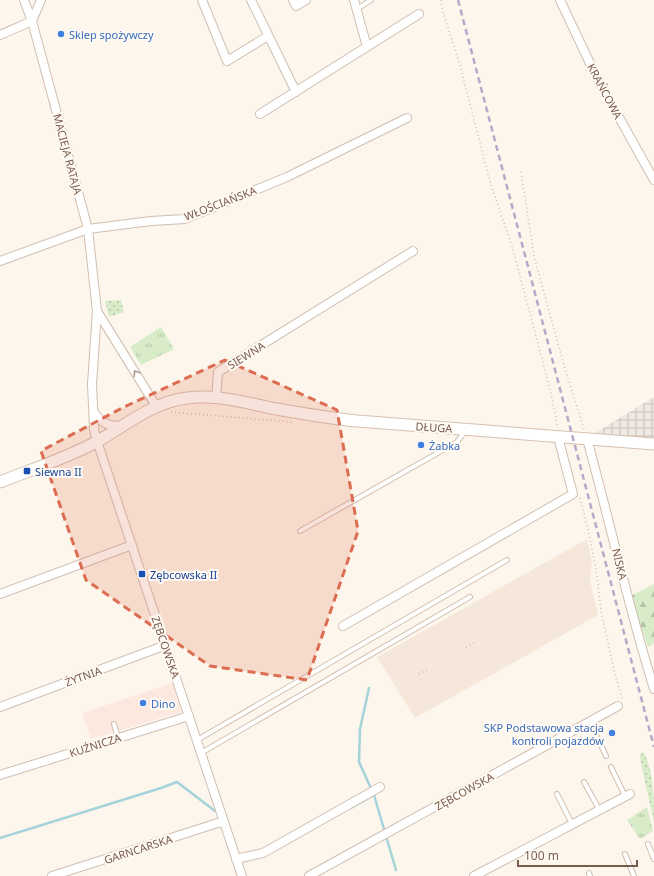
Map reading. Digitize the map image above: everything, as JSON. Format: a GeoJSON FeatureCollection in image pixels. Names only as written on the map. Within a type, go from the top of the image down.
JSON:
{"type":"FeatureCollection","features":[{"type":"Feature","properties":{"kind":"street"},"geometry":{"type":"LineString","coordinates":[[25,0],[31,3],[41,0]]}},
{"type":"Feature","properties":{"kind":"street","name":"MACIEJA RATAJA"},"geometry":{"type":"LineString","coordinates":[[25,0],[88,229],[97,311],[92,384],[94,429],[97,441]]}},
{"type":"Feature","properties":{"kind":"street"},"geometry":{"type":"LineString","coordinates":[[0,35],[32,21],[41,0]]}},
{"type":"Feature","properties":{"kind":"street"},"geometry":{"type":"LineString","coordinates":[[202,0],[227,61],[268,36]]}},
{"type":"Feature","properties":{"kind":"street"},"geometry":{"type":"LineString","coordinates":[[251,0],[296,92]]}},
{"type":"Feature","properties":{"kind":"street"},"geometry":{"type":"LineString","coordinates":[[293,0],[296,6],[306,0]]}},
{"type":"Feature","properties":{"kind":"street"},"geometry":{"type":"LineString","coordinates":[[354,0],[367,47]]}},
{"type":"Feature","properties":{"kind":"street","name":"KRAŃCOWA"},"geometry":{"type":"LineString","coordinates":[[560,0],[596,76],[654,180]]}},
{"type":"Feature","properties":{"kind":"street"},"geometry":{"type":"LineString","coordinates":[[260,114],[419,14]]}},
{"type":"Feature","properties":{"kind":"street","name":"WŁOŚCIAŃSKA"},"geometry":{"type":"LineString","coordinates":[[0,261],[88,229],[151,221],[185,219],[287,177],[407,118]]}},
{"type":"Feature","properties":{"kind":"street","name":"SIEWNA"},"geometry":{"type":"LineString","coordinates":[[216,398],[218,372],[414,251]]}},
{"type":"Feature","properties":{"kind":"street","name":"MACIEJA RATAJA"},"geometry":{"type":"LineString","coordinates":[[97,311],[156,406]]}},
{"type":"Feature","properties":{"kind":"street"},"geometry":{"type":"LineString","coordinates":[[0,482],[51,462],[97,441],[156,406],[170,401],[186,398],[216,398]]}},
{"type":"Feature","properties":{"kind":"street","name":"DŁUGA"},"geometry":{"type":"LineString","coordinates":[[216,398],[320,417],[654,444]]}},
{"type":"Feature","properties":{"kind":"street"},"geometry":{"type":"LineString","coordinates":[[94,412],[98,418],[105,423],[115,426],[122,426]]}},
{"type":"Feature","properties":{"kind":"street"},"geometry":{"type":"LineString","coordinates":[[343,626],[573,494],[558,437]]}},
{"type":"Feature","properties":{"kind":"street","name":"NISKA"},"geometry":{"type":"LineString","coordinates":[[587,439],[624,583],[654,689]]}},
{"type":"Feature","properties":{"kind":"street","name":"ZĘBCOWSKA"},"geometry":{"type":"LineString","coordinates":[[97,441],[242,876]]}},
{"type":"Feature","properties":{"kind":"street"},"geometry":{"type":"LineString","coordinates":[[0,594],[132,545]]}},
{"type":"Feature","properties":{"kind":"street","name":"ŻYTNIA"},"geometry":{"type":"LineString","coordinates":[[0,707],[166,646]]}},
{"type":"Feature","properties":{"kind":"street","name":"ZĘBCOWSKA"},"geometry":{"type":"LineString","coordinates":[[309,876],[618,706]]}},
{"type":"Feature","properties":{"kind":"street","name":"KUŹNICZA"},"geometry":{"type":"LineString","coordinates":[[0,775],[189,716]]}},
{"type":"Feature","properties":{"kind":"street"},"geometry":{"type":"LineString","coordinates":[[236,859],[263,853],[380,787]]}},
{"type":"Feature","properties":{"kind":"street"},"geometry":{"type":"LineString","coordinates":[[474,876],[628,795]]}},
{"type":"Feature","properties":{"kind":"street","name":"GARNCARSKA"},"geometry":{"type":"LineString","coordinates":[[52,876],[224,821]]}},
{"type":"Feature","properties":{"kind":"lane"},"geometry":{"type":"LineString","coordinates":[[357,9],[371,0]]}},
{"type":"Feature","properties":{"kind":"lane"},"geometry":{"type":"LineString","coordinates":[[300,531],[457,442],[466,429]]}},
{"type":"Feature","properties":{"kind":"lane"},"geometry":{"type":"LineString","coordinates":[[197,740],[507,560]]}},
{"type":"Feature","properties":{"kind":"lane"},"geometry":{"type":"LineString","coordinates":[[201,753],[470,597]]}},
{"type":"Feature","properties":{"kind":"lane"},"geometry":{"type":"LineString","coordinates":[[590,722],[606,756]]}},
{"type":"Feature","properties":{"kind":"lane"},"geometry":{"type":"LineString","coordinates":[[114,724],[118,738]]}},
{"type":"Feature","properties":{"kind":"lane"},"geometry":{"type":"LineString","coordinates":[[611,767],[628,795]]}},
{"type":"Feature","properties":{"kind":"lane"},"geometry":{"type":"LineString","coordinates":[[584,782],[599,809]]}},
{"type":"Feature","properties":{"kind":"lane"},"geometry":{"type":"LineString","coordinates":[[558,794],[572,824]]}},
{"type":"Feature","properties":{"kind":"lane"},"geometry":{"type":"LineString","coordinates":[[648,844],[654,859]]}},
{"type":"Feature","properties":{"kind":"lane"},"geometry":{"type":"LineString","coordinates":[[625,854],[634,876]]}},
{"type":"Feature","properties":{"kind":"path"},"geometry":{"type":"LineString","coordinates":[[441,0],[442,9],[459,62],[490,185],[512,246],[548,382],[558,427],[558,437]]}},
{"type":"Feature","properties":{"kind":"path"},"geometry":{"type":"LineString","coordinates":[[521,172],[534,256],[565,369],[587,439]]}},
{"type":"Feature","properties":{"kind":"path"},"geometry":{"type":"LineString","coordinates":[[167,412],[295,422]]}},
{"type":"Feature","properties":{"kind":"path"},"geometry":{"type":"LineString","coordinates":[[573,494],[581,498],[589,534],[597,575],[601,611],[614,670],[622,698],[618,706]]}},
{"type":"Feature","properties":{"kind":"path"},"geometry":{"type":"LineString","coordinates":[[466,647],[475,642]]}},
{"type":"Feature","properties":{"kind":"path"},"geometry":{"type":"LineString","coordinates":[[419,674],[429,668]]}},
{"type":"Feature","properties":{"kind":"highlighted area"},"geometry":{"type":"Polygon","coordinates":[[[225,360],[337,410],[358,531],[307,680],[210,666],[86,580],[41,451],[122,408],[225,360]]]}},
{"type":"Feature","properties":{"kind":"shaded area"},"geometry":{"type":"Polygon","coordinates":[[[654,397],[654,439],[595,433],[654,397]]]}},
{"type":"Feature","properties":{"kind":"shaded area"},"geometry":{"type":"Polygon","coordinates":[[[587,539],[592,561],[590,581],[598,615],[415,718],[377,657],[587,539]]]}},
{"type":"Feature","properties":{"kind":"shaded area"},"geometry":{"type":"Polygon","coordinates":[[[172,683],[181,712],[91,739],[82,713],[172,683]]]}},
{"type":"Feature","properties":{"kind":"green space"},"geometry":{"type":"Polygon","coordinates":[[[121,300],[124,312],[109,317],[105,301],[121,300]]]}},
{"type":"Feature","properties":{"kind":"green space"},"geometry":{"type":"Polygon","coordinates":[[[161,327],[174,349],[141,365],[130,347],[161,327]]]}},
{"type":"Feature","properties":{"kind":"green space"},"geometry":{"type":"Polygon","coordinates":[[[654,584],[654,643],[648,647],[631,596],[654,584]]]}},
{"type":"Feature","properties":{"kind":"green space"},"geometry":{"type":"Polygon","coordinates":[[[644,753],[652,777],[654,823],[641,763],[640,754],[644,753]]]}},
{"type":"Feature","properties":{"kind":"green space"},"geometry":{"type":"Polygon","coordinates":[[[647,807],[653,831],[640,839],[627,820],[647,807]]]}},
{"type":"Feature","properties":{"kind":"waterway"},"geometry":{"type":"LineString","coordinates":[[351,808],[374,795],[359,762],[360,729],[369,688]]}},
{"type":"Feature","properties":{"kind":"waterway"},"geometry":{"type":"LineString","coordinates":[[0,838],[177,782],[215,811]]}},
{"type":"Feature","properties":{"kind":"waterway"},"geometry":{"type":"LineString","coordinates":[[374,795],[396,870]]}},
{"type":"Feature","properties":{"kind":"railway"},"geometry":{"type":"LineString","coordinates":[[458,0],[654,747]]}},
{"type":"Feature","properties":{"kind":"place","name":"Sklep spożywczy"},"geometry":{"type":"Point","coordinates":[61,34]}},
{"type":"Feature","properties":{"kind":"place","name":"Żabka"},"geometry":{"type":"Point","coordinates":[421,445]}},
{"type":"Feature","properties":{"kind":"place","name":"Siewna II"},"geometry":{"type":"Point","coordinates":[27,471]}},
{"type":"Feature","properties":{"kind":"place","name":"Zębcowska II"},"geometry":{"type":"Point","coordinates":[142,574]}},
{"type":"Feature","properties":{"kind":"place","name":"Dino"},"geometry":{"type":"Point","coordinates":[143,703]}},
{"type":"Feature","properties":{"kind":"place","name":"SKP Podstawowa stacja kontroli pojazdów"},"geometry":{"type":"Point","coordinates":[612,733]}}]}
